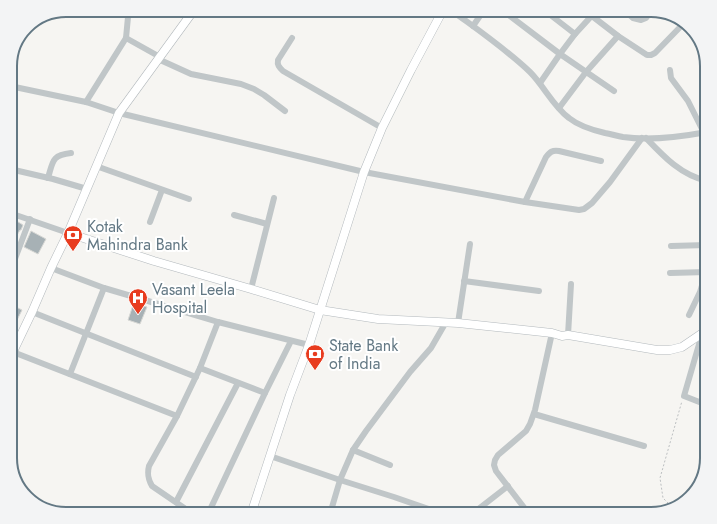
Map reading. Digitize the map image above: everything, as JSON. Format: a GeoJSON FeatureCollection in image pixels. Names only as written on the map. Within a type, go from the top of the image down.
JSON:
{"type":"FeatureCollection","features":[{"type":"Feature","properties":{"kind":"street"},"geometry":{"type":"LineString","coordinates":[[86,102],[126,38],[128,17]]}},
{"type":"Feature","properties":{"kind":"street"},"geometry":{"type":"LineString","coordinates":[[17,343],[68,232],[119,113],[189,17]]}},
{"type":"Feature","properties":{"kind":"street"},"geometry":{"type":"LineString","coordinates":[[253,507],[290,395],[309,345],[364,172],[382,128],[439,17]]}},
{"type":"Feature","properties":{"kind":"street"},"geometry":{"type":"LineString","coordinates":[[461,17],[511,55],[530,72],[568,118],[579,125],[623,137],[662,138],[700,133]]}},
{"type":"Feature","properties":{"kind":"street"},"geometry":{"type":"LineString","coordinates":[[473,26],[479,17]]}},
{"type":"Feature","properties":{"kind":"street"},"geometry":{"type":"LineString","coordinates":[[511,17],[560,54],[614,91]]}},
{"type":"Feature","properties":{"kind":"street"},"geometry":{"type":"LineString","coordinates":[[553,17],[575,34]]}},
{"type":"Feature","properties":{"kind":"street"},"geometry":{"type":"LineString","coordinates":[[540,83],[575,34],[591,17]]}},
{"type":"Feature","properties":{"kind":"street"},"geometry":{"type":"LineString","coordinates":[[593,17],[618,36],[647,55],[655,53],[680,27]]}},
{"type":"Feature","properties":{"kind":"street"},"geometry":{"type":"LineString","coordinates":[[632,17],[641,20],[647,17]]}},
{"type":"Feature","properties":{"kind":"street"},"geometry":{"type":"LineString","coordinates":[[559,108],[586,72],[618,36]]}},
{"type":"Feature","properties":{"kind":"street"},"geometry":{"type":"LineString","coordinates":[[126,38],[159,58],[191,74],[241,84],[254,89],[285,111]]}},
{"type":"Feature","properties":{"kind":"street"},"geometry":{"type":"LineString","coordinates":[[292,38],[277,63],[283,71],[382,128]]}},
{"type":"Feature","properties":{"kind":"street"},"geometry":{"type":"LineString","coordinates":[[670,70],[671,78],[688,101],[700,122]]}},
{"type":"Feature","properties":{"kind":"street"},"geometry":{"type":"LineString","coordinates":[[17,87],[86,102],[119,113],[364,172],[525,202],[578,210],[584,209],[592,203],[644,138]]}},
{"type":"Feature","properties":{"kind":"street"},"geometry":{"type":"LineString","coordinates":[[644,138],[679,169],[700,179]]}},
{"type":"Feature","properties":{"kind":"street"},"geometry":{"type":"LineString","coordinates":[[525,202],[546,158],[553,150],[559,150],[601,161]]}},
{"type":"Feature","properties":{"kind":"street"},"geometry":{"type":"LineString","coordinates":[[48,178],[51,166],[57,156],[71,153]]}},
{"type":"Feature","properties":{"kind":"street"},"geometry":{"type":"LineString","coordinates":[[96,166],[189,199]]}},
{"type":"Feature","properties":{"kind":"street"},"geometry":{"type":"LineString","coordinates":[[17,171],[87,189]]}},
{"type":"Feature","properties":{"kind":"street"},"geometry":{"type":"LineString","coordinates":[[150,222],[162,190]]}},
{"type":"Feature","properties":{"kind":"street"},"geometry":{"type":"LineString","coordinates":[[251,289],[274,198]]}},
{"type":"Feature","properties":{"kind":"street"},"geometry":{"type":"LineString","coordinates":[[17,215],[154,261],[320,310],[378,319],[446,322],[552,333],[562,336],[568,335],[656,350],[670,350],[682,347],[700,336]]}},
{"type":"Feature","properties":{"kind":"street"},"geometry":{"type":"LineString","coordinates":[[234,215],[267,224]]}},
{"type":"Feature","properties":{"kind":"street"},"geometry":{"type":"LineString","coordinates":[[17,253],[30,219]]}},
{"type":"Feature","properties":{"kind":"street"},"geometry":{"type":"LineString","coordinates":[[458,323],[470,244]]}},
{"type":"Feature","properties":{"kind":"street"},"geometry":{"type":"LineString","coordinates":[[672,246],[700,246]]}},
{"type":"Feature","properties":{"kind":"street"},"geometry":{"type":"LineString","coordinates":[[51,268],[104,288],[218,322],[309,345]]}},
{"type":"Feature","properties":{"kind":"street"},"geometry":{"type":"LineString","coordinates":[[670,273],[700,272]]}},
{"type":"Feature","properties":{"kind":"street"},"geometry":{"type":"LineString","coordinates":[[464,281],[539,291]]}},
{"type":"Feature","properties":{"kind":"street"},"geometry":{"type":"LineString","coordinates":[[568,335],[571,284]]}},
{"type":"Feature","properties":{"kind":"street"},"geometry":{"type":"LineString","coordinates":[[70,374],[104,288]]}},
{"type":"Feature","properties":{"kind":"street"},"geometry":{"type":"LineString","coordinates":[[689,315],[700,292]]}},
{"type":"Feature","properties":{"kind":"street"},"geometry":{"type":"LineString","coordinates":[[32,312],[196,377]]}},
{"type":"Feature","properties":{"kind":"street"},"geometry":{"type":"LineString","coordinates":[[183,507],[152,486],[148,479],[147,473],[149,466],[177,416],[196,377],[218,322]]}},
{"type":"Feature","properties":{"kind":"street"},"geometry":{"type":"LineString","coordinates":[[332,507],[340,480],[353,450],[405,378],[431,348],[446,322]]}},
{"type":"Feature","properties":{"kind":"street"},"geometry":{"type":"LineString","coordinates":[[524,507],[496,471],[494,465],[498,455],[526,431],[530,424],[534,414],[552,333]]}},
{"type":"Feature","properties":{"kind":"street"},"geometry":{"type":"LineString","coordinates":[[211,507],[291,341]]}},
{"type":"Feature","properties":{"kind":"street"},"geometry":{"type":"LineString","coordinates":[[700,344],[684,396],[700,402]]}},
{"type":"Feature","properties":{"kind":"street"},"geometry":{"type":"LineString","coordinates":[[17,357],[70,374],[177,416]]}},
{"type":"Feature","properties":{"kind":"street"},"geometry":{"type":"LineString","coordinates":[[200,368],[265,393]]}},
{"type":"Feature","properties":{"kind":"street"},"geometry":{"type":"LineString","coordinates":[[176,502],[238,383]]}},
{"type":"Feature","properties":{"kind":"street"},"geometry":{"type":"LineString","coordinates":[[534,414],[644,446]]}},
{"type":"Feature","properties":{"kind":"street"},"geometry":{"type":"LineString","coordinates":[[353,450],[390,465]]}},
{"type":"Feature","properties":{"kind":"street"},"geometry":{"type":"LineString","coordinates":[[270,456],[423,507]]}},
{"type":"Feature","properties":{"kind":"street"},"geometry":{"type":"LineString","coordinates":[[481,507],[508,486]]}},
{"type":"Feature","properties":{"kind":"path"},"geometry":{"type":"LineString","coordinates":[[669,503],[663,498],[660,478],[684,396]]}},
{"type":"Feature","properties":{"kind":"building"},"geometry":{"type":"Polygon","coordinates":[[[17,221],[23,225],[17,235],[17,221]]]}},
{"type":"Feature","properties":{"kind":"building"},"geometry":{"type":"Polygon","coordinates":[[[31,231],[46,239],[38,254],[24,247],[31,231]]]}},
{"type":"Feature","properties":{"kind":"building"},"geometry":{"type":"Polygon","coordinates":[[[134,302],[147,307],[140,324],[128,320],[134,302]]]}},
{"type":"Feature","properties":{"kind":"building"},"geometry":{"type":"Polygon","coordinates":[[[17,308],[22,310],[17,320],[17,308]]]}},
{"type":"Feature","properties":{"kind":"place","name":"Kotak Mahindra Bank"},"geometry":{"type":"Point","coordinates":[73,252]}},
{"type":"Feature","properties":{"kind":"place","name":"Vasant Leela Hospital"},"geometry":{"type":"Point","coordinates":[138,315]}},
{"type":"Feature","properties":{"kind":"place","name":"State Bank of India"},"geometry":{"type":"Point","coordinates":[315,371]}}]}
